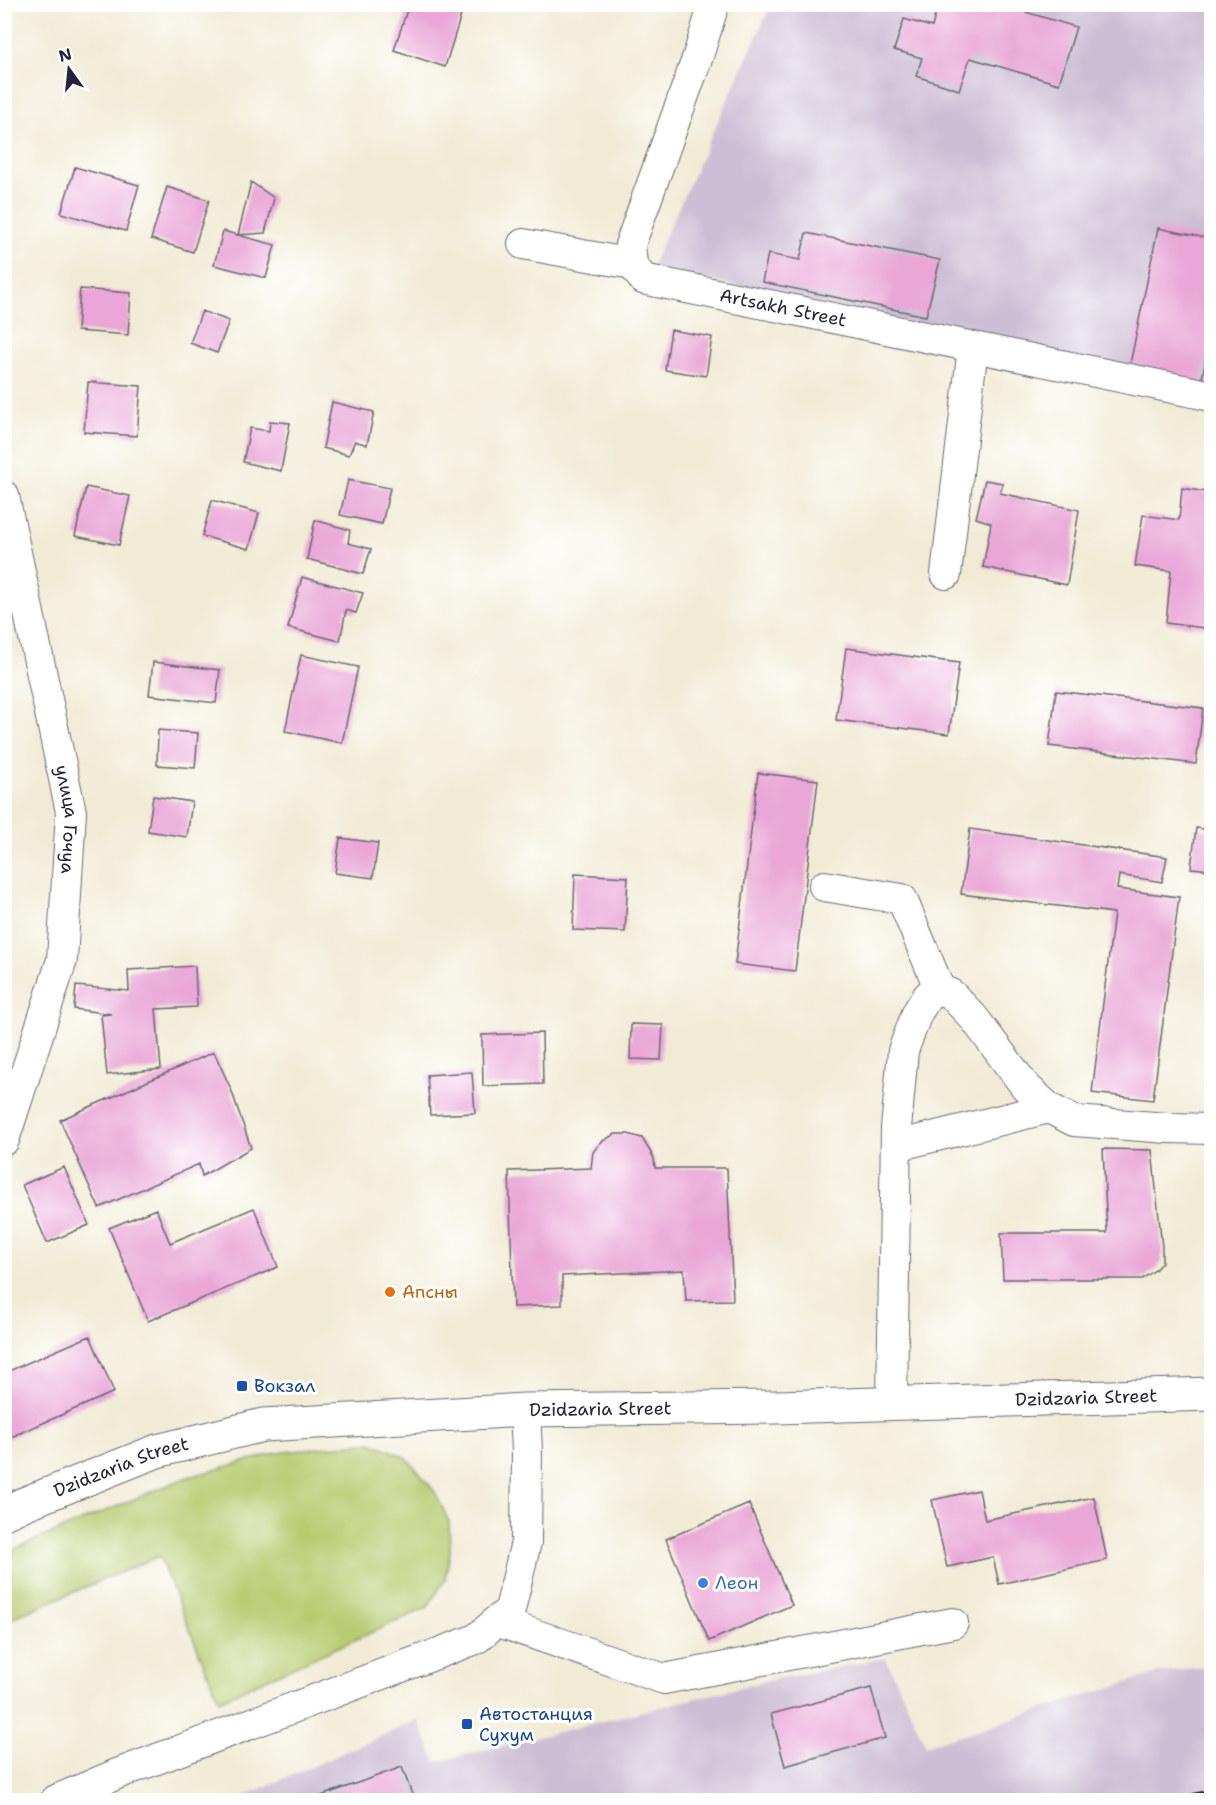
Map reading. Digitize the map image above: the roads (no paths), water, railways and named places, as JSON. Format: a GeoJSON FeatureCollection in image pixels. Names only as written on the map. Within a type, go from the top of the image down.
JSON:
{"type":"FeatureCollection","features":[{"type":"Feature","properties":{"kind":"highway","name":"Dzidzaria Street"},"geometry":{"type":"LineString","coordinates":[[4,1513],[158,1451],[263,1425],[525,1410],[1212,1394]]}},
{"type":"Feature","properties":{"kind":"street"},"geometry":{"type":"LineString","coordinates":[[522,244],[632,264],[630,245],[698,56],[714,4]]}},
{"type":"Feature","properties":{"kind":"street","name":"Artsakh Street"},"geometry":{"type":"LineString","coordinates":[[632,264],[643,279],[1212,396]]}},
{"type":"Feature","properties":{"kind":"street"},"geometry":{"type":"LineString","coordinates":[[946,574],[973,347]]}},
{"type":"Feature","properties":{"kind":"street","name":"улица Гочуа"},"geometry":{"type":"LineString","coordinates":[[4,496],[71,812],[62,960],[4,1140]]}},
{"type":"Feature","properties":{"kind":"street"},"geometry":{"type":"LineString","coordinates":[[824,886],[902,899],[940,990]]}},
{"type":"Feature","properties":{"kind":"street"},"geometry":{"type":"LineString","coordinates":[[892,1403],[896,1146],[903,1051],[917,1013],[933,991],[940,990],[951,994],[1025,1086],[1049,1108],[1074,1121],[1212,1129]]}},
{"type":"Feature","properties":{"kind":"street"},"geometry":{"type":"LineString","coordinates":[[896,1146],[1049,1108]]}},
{"type":"Feature","properties":{"kind":"street"},"geometry":{"type":"LineString","coordinates":[[56,1800],[117,1774],[476,1639],[510,1610],[526,1542],[525,1410]]}},
{"type":"Feature","properties":{"kind":"street"},"geometry":{"type":"LineString","coordinates":[[496,1621],[664,1678],[953,1623]]}},
{"type":"Feature","properties":{"kind":"railway"},"geometry":{"type":"LineString","coordinates":[[1173,1800],[1212,1791]]}},
{"type":"Feature","properties":{"kind":"place","name":"Апсны"},"geometry":{"type":"Point","coordinates":[390,1292]}},
{"type":"Feature","properties":{"kind":"place","name":"Вокзал"},"geometry":{"type":"Point","coordinates":[242,1386]}},
{"type":"Feature","properties":{"kind":"place","name":"Леон"},"geometry":{"type":"Point","coordinates":[703,1583]}},
{"type":"Feature","properties":{"kind":"place","name":"Автостанция Сухум"},"geometry":{"type":"Point","coordinates":[467,1724]}}]}
